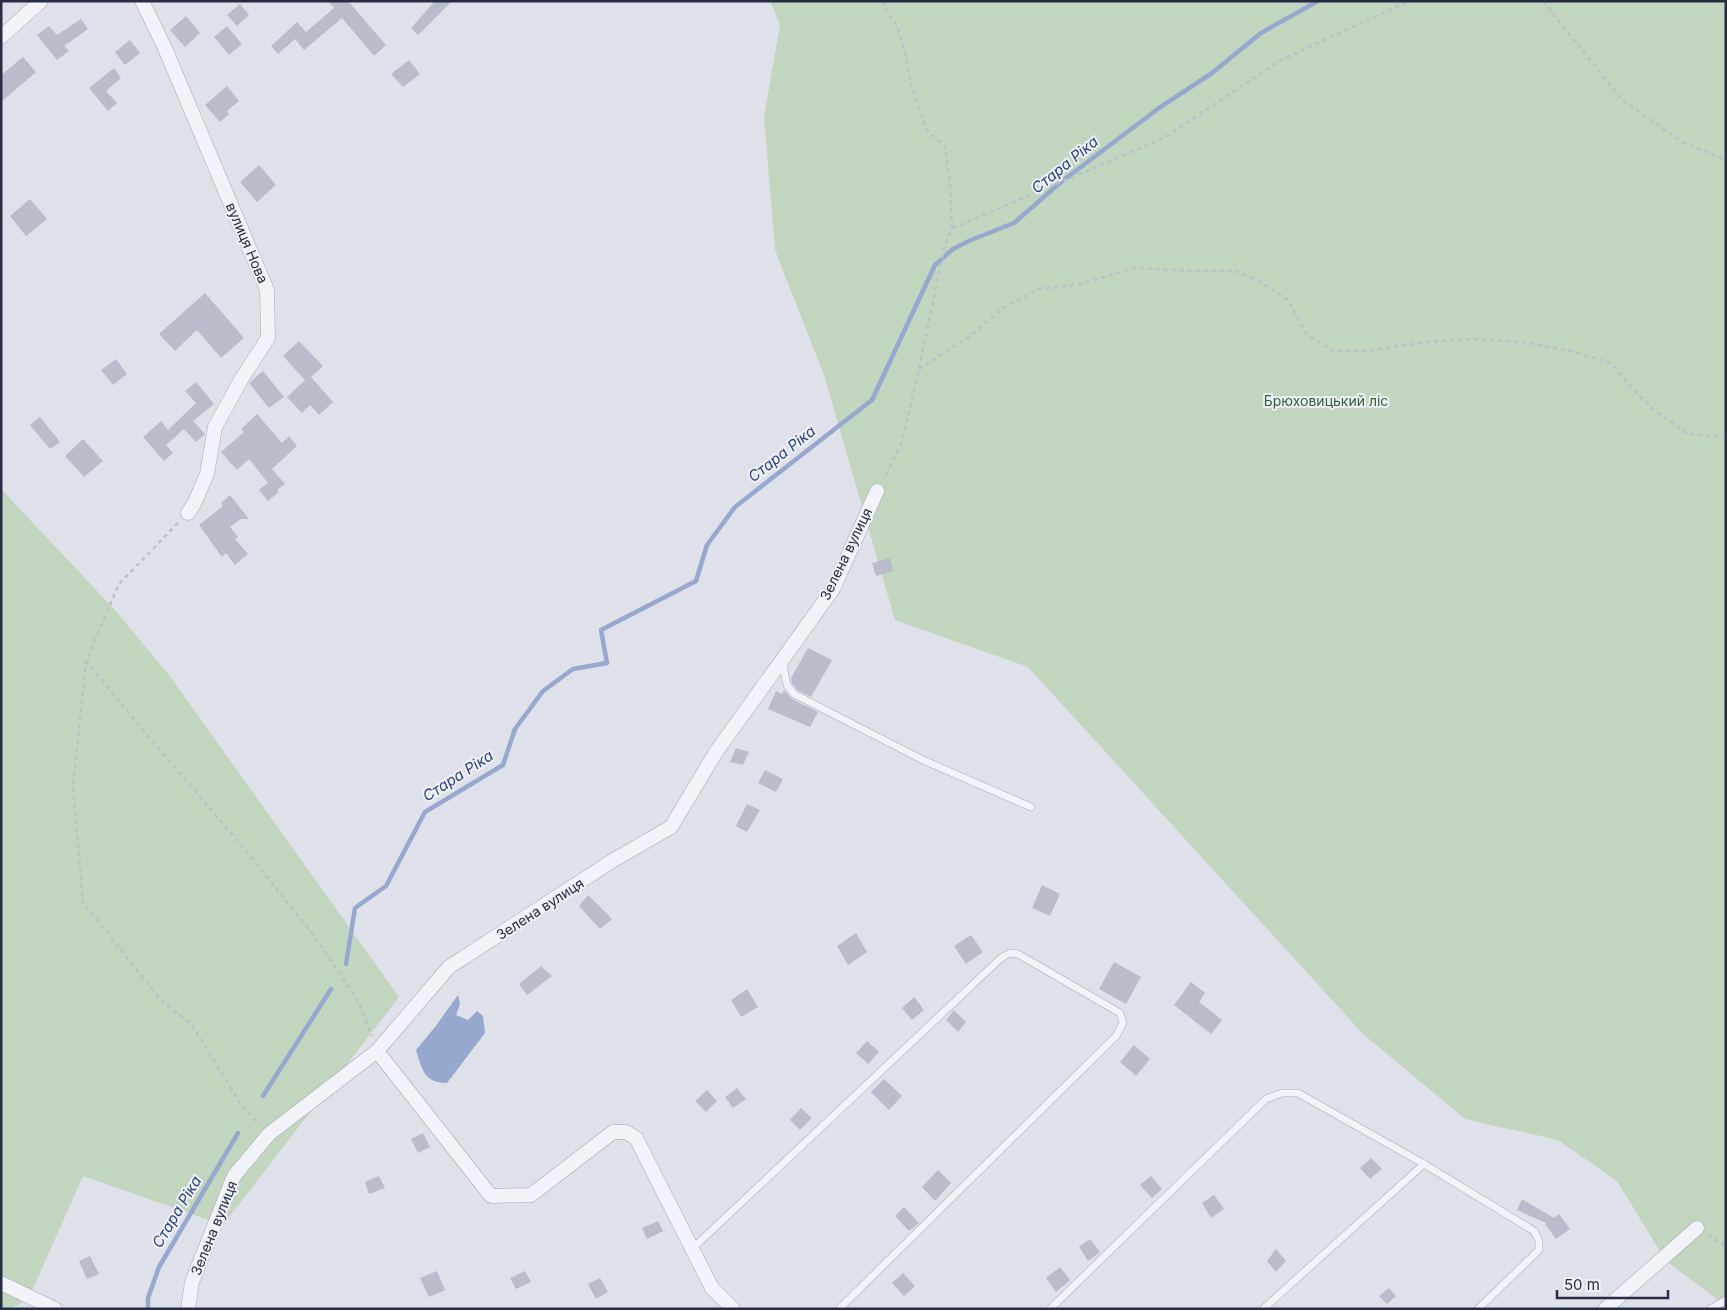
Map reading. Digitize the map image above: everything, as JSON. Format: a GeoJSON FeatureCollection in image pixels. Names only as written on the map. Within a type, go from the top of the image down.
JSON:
{"type":"FeatureCollection","features":[{"type":"Feature","properties":{"kind":"street"},"geometry":{"type":"LineString","coordinates":[[1,37],[41,1]]}},
{"type":"Feature","properties":{"kind":"street","name":"вулиця Нова"},"geometry":{"type":"LineString","coordinates":[[142,1],[164,46],[267,290],[268,338],[242,378],[215,426],[207,474],[188,513]]}},
{"type":"Feature","properties":{"kind":"street","name":"Зелена вулиця"},"geometry":{"type":"LineString","coordinates":[[188,1309],[192,1282],[234,1176],[269,1134],[377,1051],[449,967],[612,861],[671,827],[716,752],[833,588],[877,491]]}},
{"type":"Feature","properties":{"kind":"street"},"geometry":{"type":"LineString","coordinates":[[377,1051],[491,1196],[530,1194],[613,1132],[626,1132],[636,1138],[712,1288],[733,1309]]}},
{"type":"Feature","properties":{"kind":"street"},"geometry":{"type":"LineString","coordinates":[[1605,1309],[1697,1228]]}},
{"type":"Feature","properties":{"kind":"street"},"geometry":{"type":"LineString","coordinates":[[1,1283],[55,1309]]}},
{"type":"Feature","properties":{"kind":"lane"},"geometry":{"type":"LineString","coordinates":[[782,661],[788,685],[794,694],[923,760],[1031,807]]}},
{"type":"Feature","properties":{"kind":"lane"},"geometry":{"type":"LineString","coordinates":[[692,1250],[1001,958],[1010,953],[1018,954],[1120,1014],[1123,1024],[1116,1036],[839,1309]]}},
{"type":"Feature","properties":{"kind":"lane"},"geometry":{"type":"LineString","coordinates":[[1050,1309],[1266,1099],[1282,1092],[1298,1093],[1424,1164],[1534,1231],[1539,1241],[1539,1250],[1478,1309]]}},
{"type":"Feature","properties":{"kind":"lane"},"geometry":{"type":"LineString","coordinates":[[1263,1309],[1424,1164]]}},
{"type":"Feature","properties":{"kind":"lane"},"geometry":{"type":"LineString","coordinates":[[1710,1309],[1726,1300]]}},
{"type":"Feature","properties":{"kind":"path"},"geometry":{"type":"LineString","coordinates":[[877,491],[902,442],[944,248],[952,228],[950,183],[945,147],[926,130],[911,84],[905,52],[897,26],[884,8],[883,1]]}},
{"type":"Feature","properties":{"kind":"path"},"geometry":{"type":"LineString","coordinates":[[952,228],[1164,138],[1282,60],[1409,1]]}},
{"type":"Feature","properties":{"kind":"path"},"geometry":{"type":"LineString","coordinates":[[1543,1],[1622,100],[1684,142],[1726,160]]}},
{"type":"Feature","properties":{"kind":"path"},"geometry":{"type":"LineString","coordinates":[[919,370],[972,335],[1003,308],[1039,289],[1081,284],[1133,268],[1236,271],[1258,281],[1288,300],[1307,335],[1333,351],[1367,352],[1426,342],[1472,339],[1522,342],[1571,352],[1611,363],[1655,411],[1688,434],[1726,437]]}},
{"type":"Feature","properties":{"kind":"path"},"geometry":{"type":"LineString","coordinates":[[188,513],[119,584],[86,661],[73,787],[83,902],[160,998],[192,1025],[240,1103],[269,1134]]}},
{"type":"Feature","properties":{"kind":"path"},"geometry":{"type":"LineString","coordinates":[[86,661],[243,847],[315,937],[358,1001],[377,1051]]}},
{"type":"Feature","properties":{"kind":"path"},"geometry":{"type":"LineString","coordinates":[[1697,1228],[1726,1246]]}},
{"type":"Feature","properties":{"kind":"green space","name":"Брюховицький ліс"},"geometry":{"type":"Polygon","coordinates":[[[770,1],[1726,1],[1726,1306],[1666,1261],[1617,1181],[1558,1140],[1465,1119],[1363,1034],[1028,667],[895,620],[824,375],[775,250],[764,117],[780,25],[770,1]]]}},
{"type":"Feature","properties":{"kind":"green space"},"geometry":{"type":"Polygon","coordinates":[[[1,489],[115,610],[169,675],[399,997],[223,1225],[83,1176],[28,1300],[9,1309],[1,1309],[1,489]]]}},
{"type":"Feature","properties":{"kind":"water"},"geometry":{"type":"Polygon","coordinates":[[[458,995],[460,1004],[456,1015],[468,1020],[477,1011],[483,1016],[485,1033],[447,1083],[433,1081],[422,1069],[416,1050],[458,995]]]}},
{"type":"Feature","properties":{"kind":"building"},"geometry":{"type":"Polygon","coordinates":[[[328,1],[348,1],[386,45],[374,56],[342,18],[304,50],[295,39],[278,54],[271,46],[297,22],[306,32],[334,8],[328,1]]]}},
{"type":"Feature","properties":{"kind":"building"},"geometry":{"type":"Polygon","coordinates":[[[435,1],[452,1],[418,35],[411,28],[435,1]]]}},
{"type":"Feature","properties":{"kind":"building"},"geometry":{"type":"Polygon","coordinates":[[[240,4],[249,15],[237,26],[227,15],[240,4]]]}},
{"type":"Feature","properties":{"kind":"building"},"geometry":{"type":"Polygon","coordinates":[[[186,16],[200,33],[185,47],[170,30],[186,16]]]}},
{"type":"Feature","properties":{"kind":"building"},"geometry":{"type":"Polygon","coordinates":[[[81,19],[88,29],[64,46],[69,51],[57,60],[37,35],[49,26],[57,35],[81,19]]]}},
{"type":"Feature","properties":{"kind":"building"},"geometry":{"type":"Polygon","coordinates":[[[227,26],[242,44],[229,55],[214,37],[227,26]]]}},
{"type":"Feature","properties":{"kind":"building"},"geometry":{"type":"Polygon","coordinates":[[[130,40],[140,53],[125,65],[115,52],[130,40]]]}},
{"type":"Feature","properties":{"kind":"building"},"geometry":{"type":"Polygon","coordinates":[[[23,57],[36,72],[1,102],[1,75],[23,57]]]}},
{"type":"Feature","properties":{"kind":"building"},"geometry":{"type":"Polygon","coordinates":[[[409,60],[420,74],[403,87],[391,74],[409,60]]]}},
{"type":"Feature","properties":{"kind":"building"},"geometry":{"type":"Polygon","coordinates":[[[114,68],[121,78],[106,91],[117,103],[108,111],[89,88],[114,68]]]}},
{"type":"Feature","properties":{"kind":"building"},"geometry":{"type":"Polygon","coordinates":[[[227,86],[239,101],[227,111],[229,114],[220,122],[205,105],[227,86]]]}},
{"type":"Feature","properties":{"kind":"building"},"geometry":{"type":"Polygon","coordinates":[[[259,165],[276,185],[257,202],[240,182],[259,165]]]}},
{"type":"Feature","properties":{"kind":"building"},"geometry":{"type":"Polygon","coordinates":[[[30,199],[47,219],[26,236],[10,216],[30,199]]]}},
{"type":"Feature","properties":{"kind":"building"},"geometry":{"type":"Polygon","coordinates":[[[205,293],[244,338],[221,358],[197,330],[175,351],[159,334],[205,293]]]}},
{"type":"Feature","properties":{"kind":"building"},"geometry":{"type":"Polygon","coordinates":[[[299,341],[323,366],[311,377],[333,402],[319,415],[310,405],[302,413],[287,397],[305,380],[283,356],[299,341]]]}},
{"type":"Feature","properties":{"kind":"building"},"geometry":{"type":"Polygon","coordinates":[[[116,359],[127,374],[113,385],[101,370],[116,359]]]}},
{"type":"Feature","properties":{"kind":"building"},"geometry":{"type":"Polygon","coordinates":[[[263,371],[284,397],[269,408],[249,383],[263,371]]]}},
{"type":"Feature","properties":{"kind":"building"},"geometry":{"type":"Polygon","coordinates":[[[196,382],[214,404],[193,421],[205,434],[196,442],[184,429],[166,445],[173,453],[164,461],[143,437],[161,421],[168,430],[196,403],[185,391],[196,382]]]}},
{"type":"Feature","properties":{"kind":"building"},"geometry":{"type":"Polygon","coordinates":[[[257,414],[282,443],[289,436],[297,446],[272,469],[285,484],[268,501],[259,490],[268,483],[249,459],[237,470],[221,452],[244,432],[241,429],[257,414]]]}},
{"type":"Feature","properties":{"kind":"building"},"geometry":{"type":"Polygon","coordinates":[[[40,417],[60,442],[50,449],[30,425],[40,417]]]}},
{"type":"Feature","properties":{"kind":"building"},"geometry":{"type":"Polygon","coordinates":[[[83,439],[103,461],[84,477],[65,456],[83,439]]]}},
{"type":"Feature","properties":{"kind":"building"},"geometry":{"type":"Polygon","coordinates":[[[230,495],[249,519],[241,519],[230,527],[238,537],[235,539],[248,554],[235,565],[226,553],[222,557],[199,525],[223,506],[221,503],[230,495]]]}},
{"type":"Feature","properties":{"kind":"building"},"geometry":{"type":"Polygon","coordinates":[[[890,558],[893,571],[876,576],[872,563],[890,558]]]}},
{"type":"Feature","properties":{"kind":"building"},"geometry":{"type":"Polygon","coordinates":[[[808,648],[832,660],[811,697],[797,690],[791,678],[808,648]]]}},
{"type":"Feature","properties":{"kind":"building"},"geometry":{"type":"Polygon","coordinates":[[[784,690],[792,699],[818,712],[810,727],[768,709],[776,691],[782,694],[784,690]]]}},
{"type":"Feature","properties":{"kind":"building"},"geometry":{"type":"Polygon","coordinates":[[[736,748],[749,752],[743,765],[730,762],[736,748]]]}},
{"type":"Feature","properties":{"kind":"building"},"geometry":{"type":"Polygon","coordinates":[[[765,770],[783,779],[776,792],[758,783],[765,770]]]}},
{"type":"Feature","properties":{"kind":"building"},"geometry":{"type":"Polygon","coordinates":[[[747,804],[760,810],[747,832],[736,826],[747,804]]]}},
{"type":"Feature","properties":{"kind":"building"},"geometry":{"type":"Polygon","coordinates":[[[1042,885],[1060,894],[1050,916],[1032,908],[1042,885]]]}},
{"type":"Feature","properties":{"kind":"building"},"geometry":{"type":"Polygon","coordinates":[[[588,895],[612,919],[600,929],[579,906],[588,895]]]}},
{"type":"Feature","properties":{"kind":"building"},"geometry":{"type":"Polygon","coordinates":[[[856,933],[867,952],[848,965],[837,946],[856,933]]]}},
{"type":"Feature","properties":{"kind":"building"},"geometry":{"type":"Polygon","coordinates":[[[971,935],[983,952],[966,964],[954,946],[971,935]]]}},
{"type":"Feature","properties":{"kind":"building"},"geometry":{"type":"Polygon","coordinates":[[[1114,962],[1141,977],[1126,1004],[1099,989],[1114,962]]]}},
{"type":"Feature","properties":{"kind":"building"},"geometry":{"type":"Polygon","coordinates":[[[541,966],[552,976],[527,995],[519,984],[541,966]]]}},
{"type":"Feature","properties":{"kind":"building"},"geometry":{"type":"Polygon","coordinates":[[[1191,982],[1205,993],[1199,1002],[1222,1020],[1211,1034],[1174,1005],[1191,982]]]}},
{"type":"Feature","properties":{"kind":"building"},"geometry":{"type":"Polygon","coordinates":[[[747,989],[758,1007],[741,1017],[731,1000],[747,989]]]}},
{"type":"Feature","properties":{"kind":"building"},"geometry":{"type":"Polygon","coordinates":[[[914,997],[924,1010],[912,1020],[902,1008],[914,997]]]}},
{"type":"Feature","properties":{"kind":"building"},"geometry":{"type":"Polygon","coordinates":[[[954,1010],[966,1022],[958,1032],[946,1020],[954,1010]]]}},
{"type":"Feature","properties":{"kind":"building"},"geometry":{"type":"Polygon","coordinates":[[[867,1041],[879,1052],[868,1064],[856,1053],[867,1041]]]}},
{"type":"Feature","properties":{"kind":"building"},"geometry":{"type":"Polygon","coordinates":[[[1134,1045],[1150,1059],[1136,1076],[1120,1062],[1134,1045]]]}},
{"type":"Feature","properties":{"kind":"building"},"geometry":{"type":"Polygon","coordinates":[[[884,1079],[902,1096],[889,1110],[871,1092],[884,1079]]]}},
{"type":"Feature","properties":{"kind":"building"},"geometry":{"type":"Polygon","coordinates":[[[737,1088],[746,1099],[733,1108],[725,1097],[737,1088]]]}},
{"type":"Feature","properties":{"kind":"building"},"geometry":{"type":"Polygon","coordinates":[[[707,1090],[717,1101],[706,1112],[695,1101],[707,1090]]]}},
{"type":"Feature","properties":{"kind":"building"},"geometry":{"type":"Polygon","coordinates":[[[801,1108],[812,1118],[800,1130],[790,1120],[801,1108]]]}},
{"type":"Feature","properties":{"kind":"building"},"geometry":{"type":"Polygon","coordinates":[[[423,1133],[430,1147],[418,1153],[411,1139],[423,1133]]]}},
{"type":"Feature","properties":{"kind":"building"},"geometry":{"type":"Polygon","coordinates":[[[1371,1158],[1382,1169],[1370,1179],[1360,1168],[1371,1158]]]}},
{"type":"Feature","properties":{"kind":"building"},"geometry":{"type":"Polygon","coordinates":[[[938,1170],[951,1183],[935,1201],[922,1187],[938,1170]]]}},
{"type":"Feature","properties":{"kind":"building"},"geometry":{"type":"Polygon","coordinates":[[[379,1176],[385,1188],[369,1194],[365,1182],[379,1176]]]}},
{"type":"Feature","properties":{"kind":"building"},"geometry":{"type":"Polygon","coordinates":[[[1151,1176],[1162,1189],[1152,1198],[1140,1185],[1151,1176]]]}},
{"type":"Feature","properties":{"kind":"building"},"geometry":{"type":"Polygon","coordinates":[[[1214,1195],[1224,1209],[1211,1218],[1202,1203],[1214,1195]]]}},
{"type":"Feature","properties":{"kind":"building"},"geometry":{"type":"Polygon","coordinates":[[[1522,1199],[1554,1218],[1559,1214],[1570,1229],[1556,1239],[1546,1223],[1517,1210],[1522,1199]]]}},
{"type":"Feature","properties":{"kind":"building"},"geometry":{"type":"Polygon","coordinates":[[[904,1207],[919,1223],[909,1231],[895,1216],[904,1207]]]}},
{"type":"Feature","properties":{"kind":"building"},"geometry":{"type":"Polygon","coordinates":[[[658,1221],[663,1231],[647,1239],[642,1228],[658,1221]]]}},
{"type":"Feature","properties":{"kind":"building"},"geometry":{"type":"Polygon","coordinates":[[[1090,1239],[1100,1252],[1088,1261],[1079,1247],[1090,1239]]]}},
{"type":"Feature","properties":{"kind":"building"},"geometry":{"type":"Polygon","coordinates":[[[1276,1249],[1286,1261],[1276,1272],[1267,1261],[1276,1249]]]}},
{"type":"Feature","properties":{"kind":"building"},"geometry":{"type":"Polygon","coordinates":[[[90,1256],[99,1274],[87,1279],[79,1261],[90,1256]]]}},
{"type":"Feature","properties":{"kind":"building"},"geometry":{"type":"Polygon","coordinates":[[[1060,1267],[1070,1280],[1056,1292],[1046,1278],[1060,1267]]]}},
{"type":"Feature","properties":{"kind":"building"},"geometry":{"type":"Polygon","coordinates":[[[437,1271],[445,1290],[429,1297],[420,1278],[437,1271]]]}},
{"type":"Feature","properties":{"kind":"building"},"geometry":{"type":"Polygon","coordinates":[[[525,1271],[531,1282],[516,1289],[510,1278],[525,1271]]]}},
{"type":"Feature","properties":{"kind":"building"},"geometry":{"type":"Polygon","coordinates":[[[903,1273],[915,1286],[904,1296],[892,1283],[903,1273]]]}},
{"type":"Feature","properties":{"kind":"building"},"geometry":{"type":"Polygon","coordinates":[[[600,1278],[608,1292],[596,1299],[588,1284],[600,1278]]]}},
{"type":"Feature","properties":{"kind":"building"},"geometry":{"type":"Polygon","coordinates":[[[1389,1288],[1396,1296],[1387,1304],[1379,1296],[1389,1288]]]}},
{"type":"Feature","properties":{"kind":"waterway","name":"Стара Ріка"},"geometry":{"type":"LineString","coordinates":[[346,964],[355,908],[386,886],[425,812],[503,765],[515,729],[543,691],[573,669],[607,663],[601,630],[696,581],[707,545],[735,507],[872,400],[935,265],[953,249],[1014,223],[1061,182],[1159,108],[1212,73],[1261,33],[1318,1]]}},
{"type":"Feature","properties":{"kind":"waterway","name":"Стара Ріка"},"geometry":{"type":"LineString","coordinates":[[263,1096],[331,989]]}},
{"type":"Feature","properties":{"kind":"waterway","name":"Стара Ріка"},"geometry":{"type":"LineString","coordinates":[[148,1309],[148,1298],[159,1267],[238,1133]]}}]}
